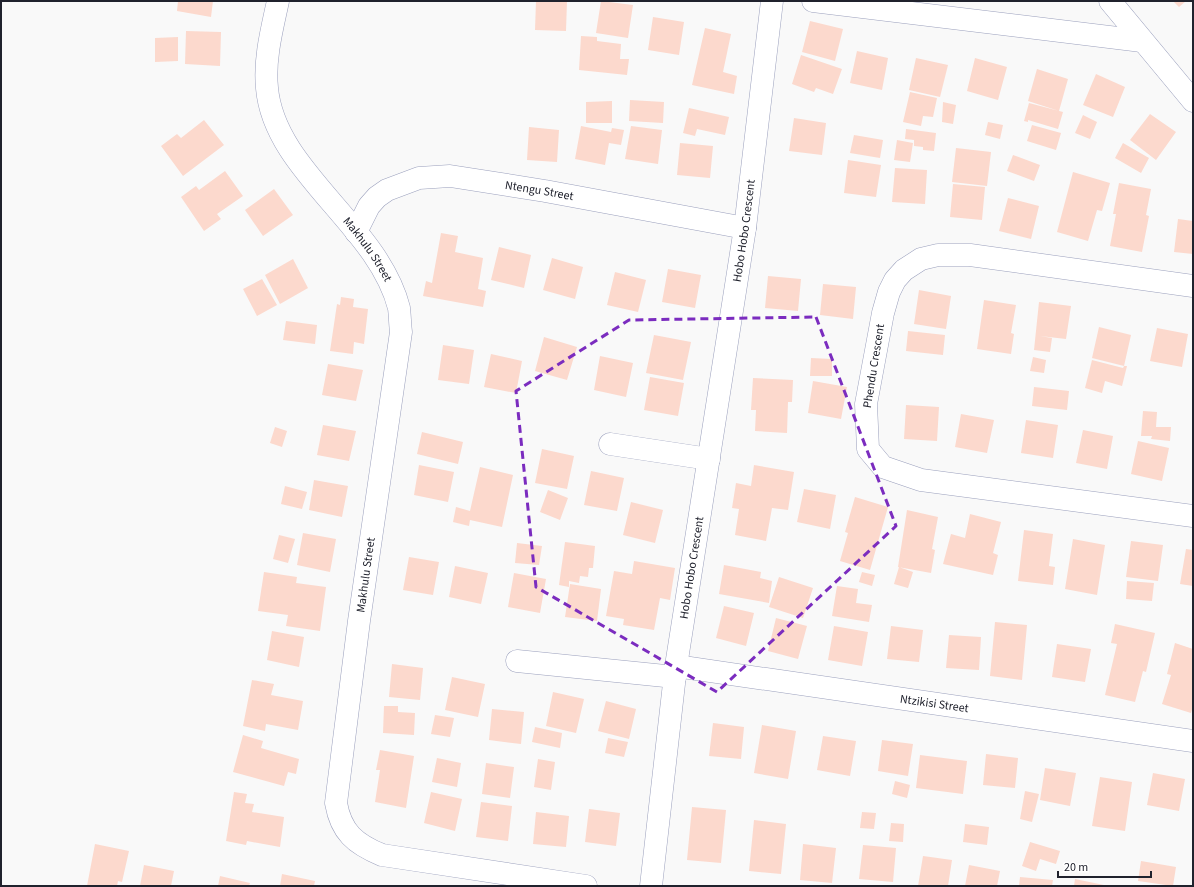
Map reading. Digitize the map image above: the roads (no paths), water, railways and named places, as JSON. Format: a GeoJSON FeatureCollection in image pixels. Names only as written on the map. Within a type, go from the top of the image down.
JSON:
{"type":"FeatureCollection","features":[{"type":"Feature","properties":{"kind":"street","name":"Makhulu Street"},"geometry":{"type":"LineString","coordinates":[[278,1],[268,46],[267,88],[270,107],[280,132],[294,156],[365,242],[378,262],[392,289],[399,309],[401,332],[359,621],[336,803],[338,816],[348,834],[363,847],[382,855],[586,886]]}},
{"type":"Feature","properties":{"kind":"street","name":"Hobo Hobo Crescent"},"geometry":{"type":"LineString","coordinates":[[651,886],[675,672],[745,228],[772,1]]}},
{"type":"Feature","properties":{"kind":"street"},"geometry":{"type":"LineString","coordinates":[[813,1],[1142,41]]}},
{"type":"Feature","properties":{"kind":"street"},"geometry":{"type":"LineString","coordinates":[[1110,1],[1193,101]]}},
{"type":"Feature","properties":{"kind":"street","name":"Ntengu Street"},"geometry":{"type":"LineString","coordinates":[[356,232],[369,206],[377,197],[387,190],[419,178],[450,176],[545,191],[745,228]]}},
{"type":"Feature","properties":{"kind":"street","name":"Phendu Crescent"},"geometry":{"type":"LineString","coordinates":[[1193,286],[970,255],[938,255],[921,260],[904,270],[895,280],[889,292],[883,314],[866,404],[868,450],[876,461],[890,470],[922,480],[1193,516]]}},
{"type":"Feature","properties":{"kind":"street"},"geometry":{"type":"LineString","coordinates":[[610,444],[709,459]]}},
{"type":"Feature","properties":{"kind":"street"},"geometry":{"type":"LineString","coordinates":[[517,661],[675,672]]}},
{"type":"Feature","properties":{"kind":"street","name":"Ntzikisi Street"},"geometry":{"type":"LineString","coordinates":[[675,672],[1193,741]]}}]}
